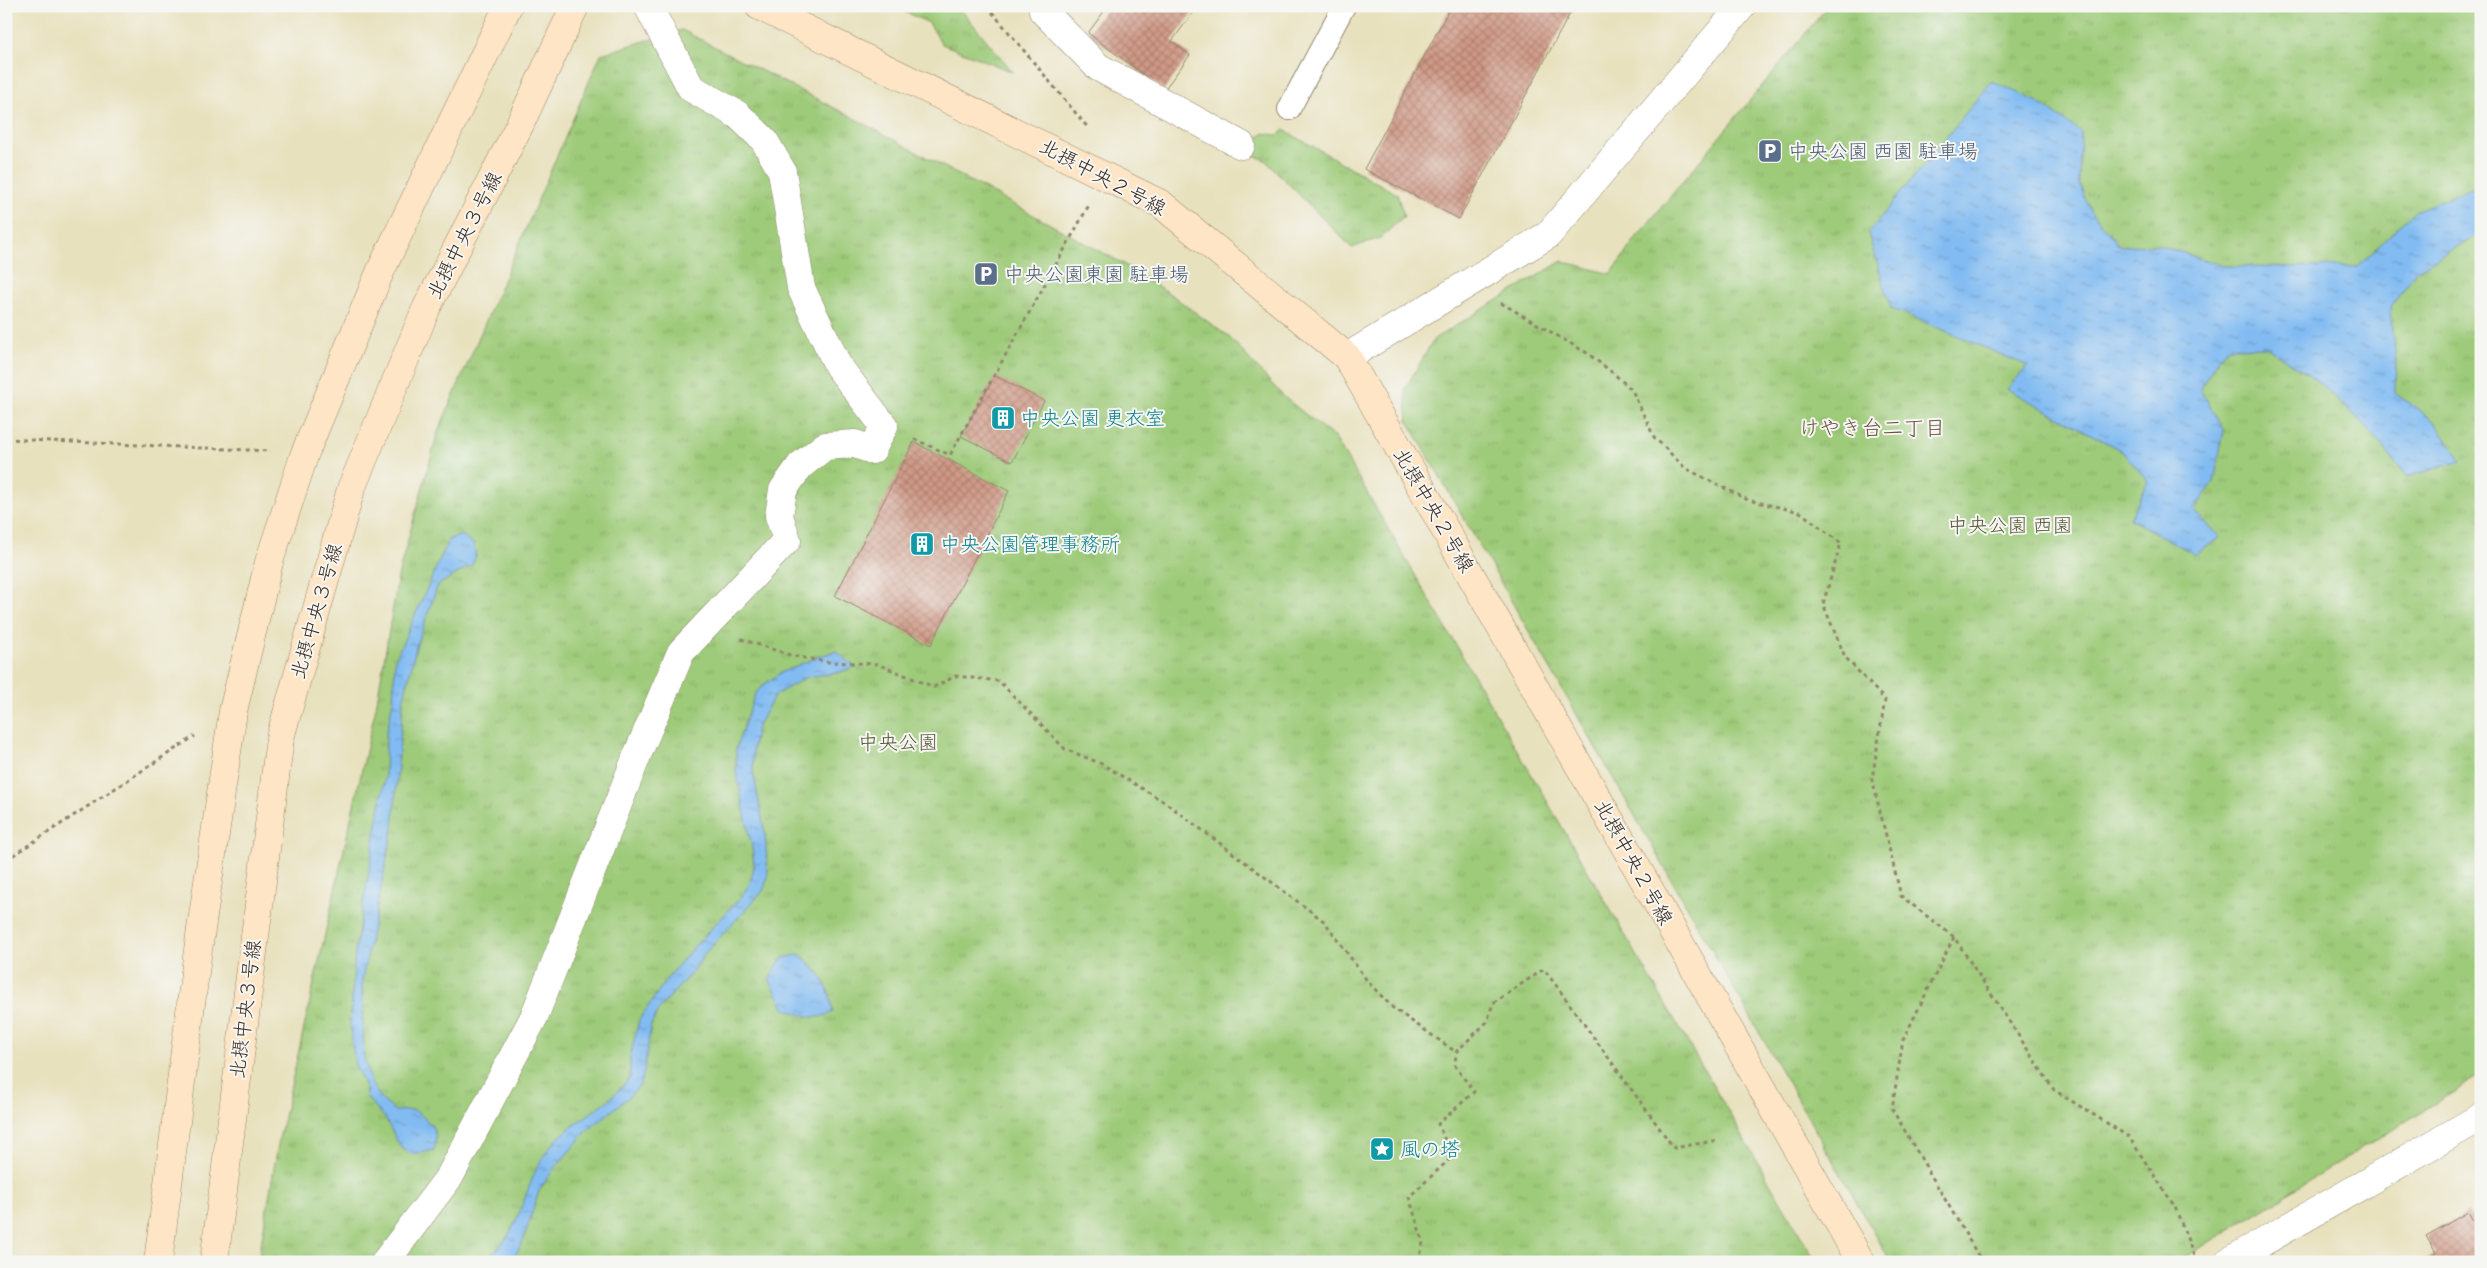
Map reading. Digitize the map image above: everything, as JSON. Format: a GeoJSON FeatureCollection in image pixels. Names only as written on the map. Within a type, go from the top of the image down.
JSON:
{"type":"FeatureCollection","features":[{"type":"Feature","properties":{"kind":"street"},"geometry":{"type":"LineString","coordinates":[[158,1262],[233,711],[269,562],[305,453],[380,272],[508,6]]}},
{"type":"Feature","properties":{"kind":"street","name":"北摂中央３号線"},"geometry":{"type":"LineString","coordinates":[[214,1262],[280,738],[351,489],[426,309],[519,126],[575,6]]}},
{"type":"Feature","properties":{"kind":"street"},"geometry":{"type":"LineString","coordinates":[[385,1262],[450,1176],[534,1017],[638,753],[681,652],[787,540],[779,516],[783,490],[800,466],[825,446],[855,444],[872,450],[884,426],[838,366],[801,288],[782,171],[764,140],[738,115],[691,88],[648,6]]}},
{"type":"Feature","properties":{"kind":"street","name":"北摂中央２号線"},"geometry":{"type":"LineString","coordinates":[[759,6],[1161,204],[1346,358],[1861,1262]]}},
{"type":"Feature","properties":{"kind":"street"},"geometry":{"type":"LineString","coordinates":[[1044,6],[1043,11],[1098,67],[1241,145]]}},
{"type":"Feature","properties":{"kind":"street"},"geometry":{"type":"LineString","coordinates":[[1346,358],[1548,235],[1742,6]]}},
{"type":"Feature","properties":{"kind":"street"},"geometry":{"type":"LineString","coordinates":[[2228,1262],[2481,1117]]}},
{"type":"Feature","properties":{"kind":"lane"},"geometry":{"type":"LineString","coordinates":[[1290,110],[1344,6]]}},
{"type":"Feature","properties":{"kind":"path"},"geometry":{"type":"LineString","coordinates":[[987,6],[1094,135]]}},
{"type":"Feature","properties":{"kind":"path"},"geometry":{"type":"LineString","coordinates":[[884,426],[950,455],[1105,176]]}},
{"type":"Feature","properties":{"kind":"path"},"geometry":{"type":"LineString","coordinates":[[1467,284],[1587,353],[1613,372],[1632,390],[1654,437],[1685,468],[1748,500],[1800,512],[1841,543],[1823,604],[1846,657],[1885,700],[1872,779],[1901,896],[1954,936],[2054,1090],[2129,1136],[2175,1207],[2196,1262]]}},
{"type":"Feature","properties":{"kind":"path"},"geometry":{"type":"LineString","coordinates":[[6,439],[305,453]]}},
{"type":"Feature","properties":{"kind":"path"},"geometry":{"type":"LineString","coordinates":[[707,623],[734,637],[793,656],[829,662],[876,664],[934,687],[956,676],[999,681],[1065,749],[1102,764],[1166,803],[1325,922],[1368,982],[1393,1008],[1456,1052]]}},
{"type":"Feature","properties":{"kind":"path"},"geometry":{"type":"LineString","coordinates":[[6,860],[233,711]]}},
{"type":"Feature","properties":{"kind":"path"},"geometry":{"type":"LineString","coordinates":[[1954,936],[1903,1040],[1892,1109],[1982,1262]]}},
{"type":"Feature","properties":{"kind":"path"},"geometry":{"type":"LineString","coordinates":[[1419,1262],[1423,1242],[1409,1197],[1452,1157],[1438,1124],[1474,1092],[1454,1066],[1456,1052],[1487,1022],[1493,1003],[1544,969],[1674,1148],[1718,1140]]}},
{"type":"Feature","properties":{"kind":"green space"},"geometry":{"type":"Polygon","coordinates":[[[892,6],[958,6],[1013,72],[942,44],[929,23],[892,6]]]}},
{"type":"Feature","properties":{"kind":"green space","name":"中央公園 西園"},"geometry":{"type":"Polygon","coordinates":[[[1828,6],[2481,6],[2481,1075],[2177,1262],[1891,1262],[1408,421],[1405,389],[1434,339],[1562,261],[1611,274],[1636,238],[1828,6]]]}},
{"type":"Feature","properties":{"kind":"green space","name":"中央公園"},"geometry":{"type":"Polygon","coordinates":[[[682,30],[848,115],[1122,263],[1173,296],[1230,338],[1284,397],[1335,438],[1816,1262],[258,1262],[279,1139],[376,707],[399,572],[438,432],[601,54],[682,30]]]}},
{"type":"Feature","properties":{"kind":"green space"},"geometry":{"type":"Polygon","coordinates":[[[1284,130],[1397,194],[1404,216],[1382,237],[1352,248],[1265,160],[1248,153],[1262,133],[1278,135],[1284,130]]]}},
{"type":"Feature","properties":{"kind":"water"},"geometry":{"type":"Polygon","coordinates":[[[1992,81],[2038,102],[2081,132],[2079,183],[2091,212],[2120,246],[2158,245],[2224,266],[2357,267],[2415,211],[2481,185],[2481,232],[2416,271],[2391,307],[2396,362],[2395,392],[2435,422],[2461,461],[2407,477],[2363,423],[2315,379],[2266,347],[2226,348],[2200,388],[2224,431],[2214,482],[2194,510],[2220,537],[2196,555],[2130,519],[2148,481],[2122,451],[2007,389],[2028,366],[1891,308],[1868,233],[1992,81]]]}},
{"type":"Feature","properties":{"kind":"water"},"geometry":{"type":"Polygon","coordinates":[[[462,535],[473,544],[476,556],[472,565],[438,585],[416,647],[403,702],[393,829],[362,981],[364,1058],[372,1085],[382,1100],[395,1111],[414,1110],[429,1122],[435,1131],[436,1143],[434,1150],[413,1155],[401,1148],[385,1118],[367,1098],[364,1083],[355,1066],[350,1025],[355,952],[385,777],[386,734],[393,701],[395,660],[449,539],[462,535]]]}},
{"type":"Feature","properties":{"kind":"water"},"geometry":{"type":"Polygon","coordinates":[[[836,651],[855,667],[837,673],[807,677],[775,695],[757,727],[753,748],[753,771],[765,833],[768,877],[763,891],[706,952],[694,970],[659,1009],[651,1025],[644,1072],[640,1085],[629,1097],[587,1131],[553,1170],[539,1191],[523,1241],[516,1254],[506,1262],[478,1262],[492,1254],[512,1229],[530,1183],[550,1147],[570,1128],[608,1100],[630,1078],[630,1058],[639,1020],[666,980],[690,951],[742,896],[750,883],[754,867],[753,853],[736,771],[736,748],[755,694],[762,686],[780,673],[836,651]]]}},
{"type":"Feature","properties":{"kind":"water"},"geometry":{"type":"Polygon","coordinates":[[[800,954],[823,979],[829,993],[833,1012],[815,1017],[785,1009],[769,979],[781,959],[800,954]]]}},
{"type":"Feature","properties":{"kind":"building"},"geometry":{"type":"Polygon","coordinates":[[[1108,6],[1198,6],[1172,41],[1190,55],[1164,90],[1088,33],[1108,6]]]}},
{"type":"Feature","properties":{"kind":"building"},"geometry":{"type":"Polygon","coordinates":[[[1451,6],[1574,6],[1459,219],[1364,169],[1451,6]]]}},
{"type":"Feature","properties":{"kind":"building","name":"中央公園 更衣室"},"geometry":{"type":"Polygon","coordinates":[[[995,376],[1044,401],[1012,462],[961,436],[995,376]]]}},
{"type":"Feature","properties":{"kind":"building","name":"中央公園管理事務所"},"geometry":{"type":"Polygon","coordinates":[[[914,442],[1009,491],[931,645],[835,596],[914,442]]]}},
{"type":"Feature","properties":{"kind":"building"},"geometry":{"type":"Polygon","coordinates":[[[2468,1212],[2481,1234],[2481,1262],[2422,1262],[2436,1253],[2426,1236],[2468,1212]]]}},
{"type":"Feature","properties":{"kind":"place","name":"中央公園 西園 駐車場"},"geometry":{"type":"Point","coordinates":[1770,151]}},
{"type":"Feature","properties":{"kind":"place","name":"中央公園東園 駐車場"},"geometry":{"type":"Point","coordinates":[986,274]}},
{"type":"Feature","properties":{"kind":"place","name":"中央公園 更衣室"},"geometry":{"type":"Point","coordinates":[1003,418]}},
{"type":"Feature","properties":{"kind":"place","name":"中央公園管理事務所"},"geometry":{"type":"Point","coordinates":[922,544]}},
{"type":"Feature","properties":{"kind":"place","name":"風の塔"},"geometry":{"type":"Point","coordinates":[1382,1149]}},
{"type":"Feature","properties":{"kind":"district","name":"けやき台二丁目"},"geometry":{"type":"Point","coordinates":[1872,428]}}]}
